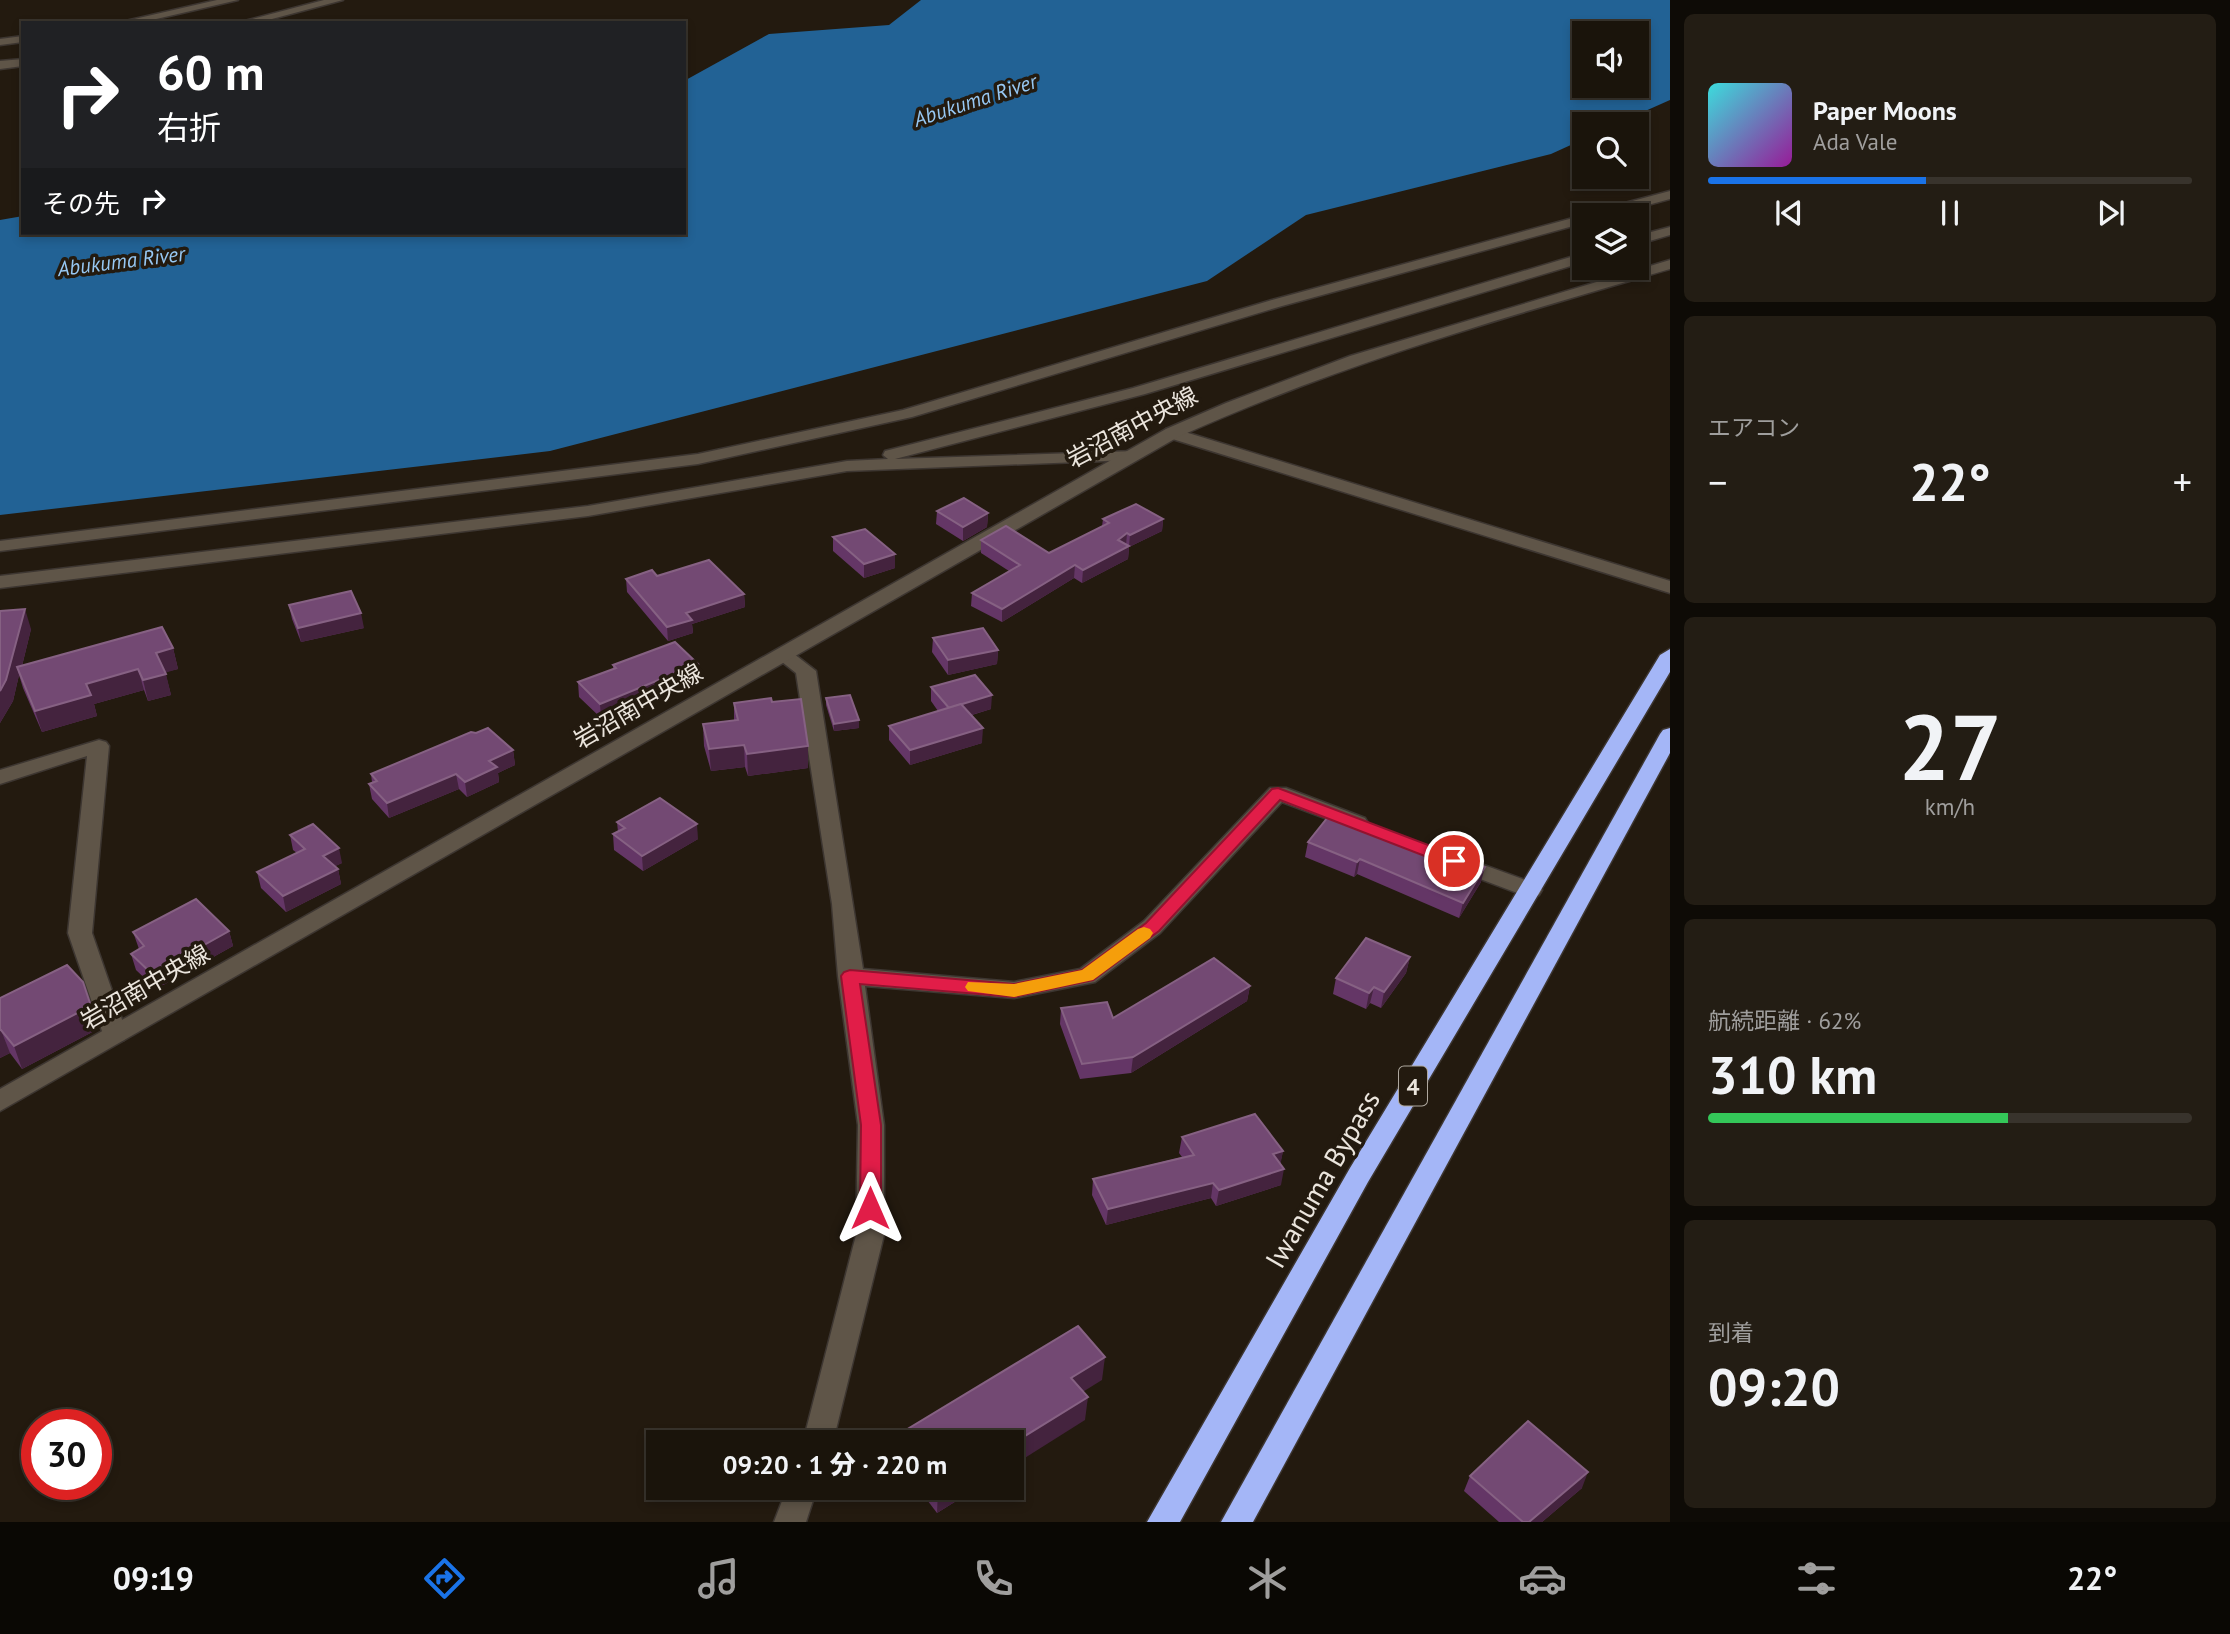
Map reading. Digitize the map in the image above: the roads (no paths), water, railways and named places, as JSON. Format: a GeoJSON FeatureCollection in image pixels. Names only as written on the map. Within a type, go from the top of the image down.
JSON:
{"type":"FeatureCollection","features":[{"type":"Feature","properties":{"kind":"highway","name":"Iwanuma Bypass"},"geometry":{"type":"LineString","coordinates":[[1163,1522],[1359,1175],[1670,655]]}},
{"type":"Feature","properties":{"kind":"highway","name":"4"},"geometry":{"type":"LineString","coordinates":[[1237,1522],[1670,734]]}},
{"type":"Feature","properties":{"kind":"street"},"geometry":{"type":"LineString","coordinates":[[132,21],[233,0]]}},
{"type":"Feature","properties":{"kind":"street"},"geometry":{"type":"LineString","coordinates":[[250,21],[338,0]]}},
{"type":"Feature","properties":{"kind":"street"},"geometry":{"type":"LineString","coordinates":[[0,42],[21,39]]}},
{"type":"Feature","properties":{"kind":"street"},"geometry":{"type":"LineString","coordinates":[[0,65],[21,62]]}},
{"type":"Feature","properties":{"kind":"street"},"geometry":{"type":"LineString","coordinates":[[1640,203],[1670,195]]}},
{"type":"Feature","properties":{"kind":"street"},"geometry":{"type":"LineString","coordinates":[[0,546],[698,459],[906,414],[1276,303],[1572,222]]}},
{"type":"Feature","properties":{"kind":"street"},"geometry":{"type":"LineString","coordinates":[[1649,238],[1670,231]]}},
{"type":"Feature","properties":{"kind":"street"},"geometry":{"type":"LineString","coordinates":[[0,582],[588,511],[848,466],[1152,388],[1572,261]]}},
{"type":"Feature","properties":{"kind":"street","name":"岩沼南中央線"},"geometry":{"type":"LineString","coordinates":[[0,1101],[1172,433],[1237,402],[1311,373],[1670,264]]}},
{"type":"Feature","properties":{"kind":"street"},"geometry":{"type":"LineString","coordinates":[[1172,433],[1670,587]]}},
{"type":"Feature","properties":{"kind":"street"},"geometry":{"type":"LineString","coordinates":[[848,466],[1130,455]]}},
{"type":"Feature","properties":{"kind":"street"},"geometry":{"type":"LineString","coordinates":[[782,654],[806,671],[842,904],[871,1125],[870,1236],[821,1430]]}},
{"type":"Feature","properties":{"kind":"street"},"geometry":{"type":"LineString","coordinates":[[0,777],[99,746],[80,933],[116,1034]]}},
{"type":"Feature","properties":{"kind":"street"},"geometry":{"type":"LineString","coordinates":[[850,976],[1014,990],[1087,976],[1152,927],[1278,793],[1378,832]]}},
{"type":"Feature","properties":{"kind":"street"},"geometry":{"type":"LineString","coordinates":[[1442,856],[1531,890]]}},
{"type":"Feature","properties":{"kind":"street"},"geometry":{"type":"LineString","coordinates":[[790,1522],[798,1500]]}},
{"type":"Feature","properties":{"kind":"water","name":"Abukuma River"},"geometry":{"type":"Polygon","coordinates":[[[921,0],[1670,0],[1670,100],[1643,112],[1572,112],[1572,144],[1551,154],[1306,215],[1207,281],[550,451],[0,515],[0,220],[21,216],[21,235],[686,235],[686,80],[769,34],[889,25],[921,0]]]}}]}
